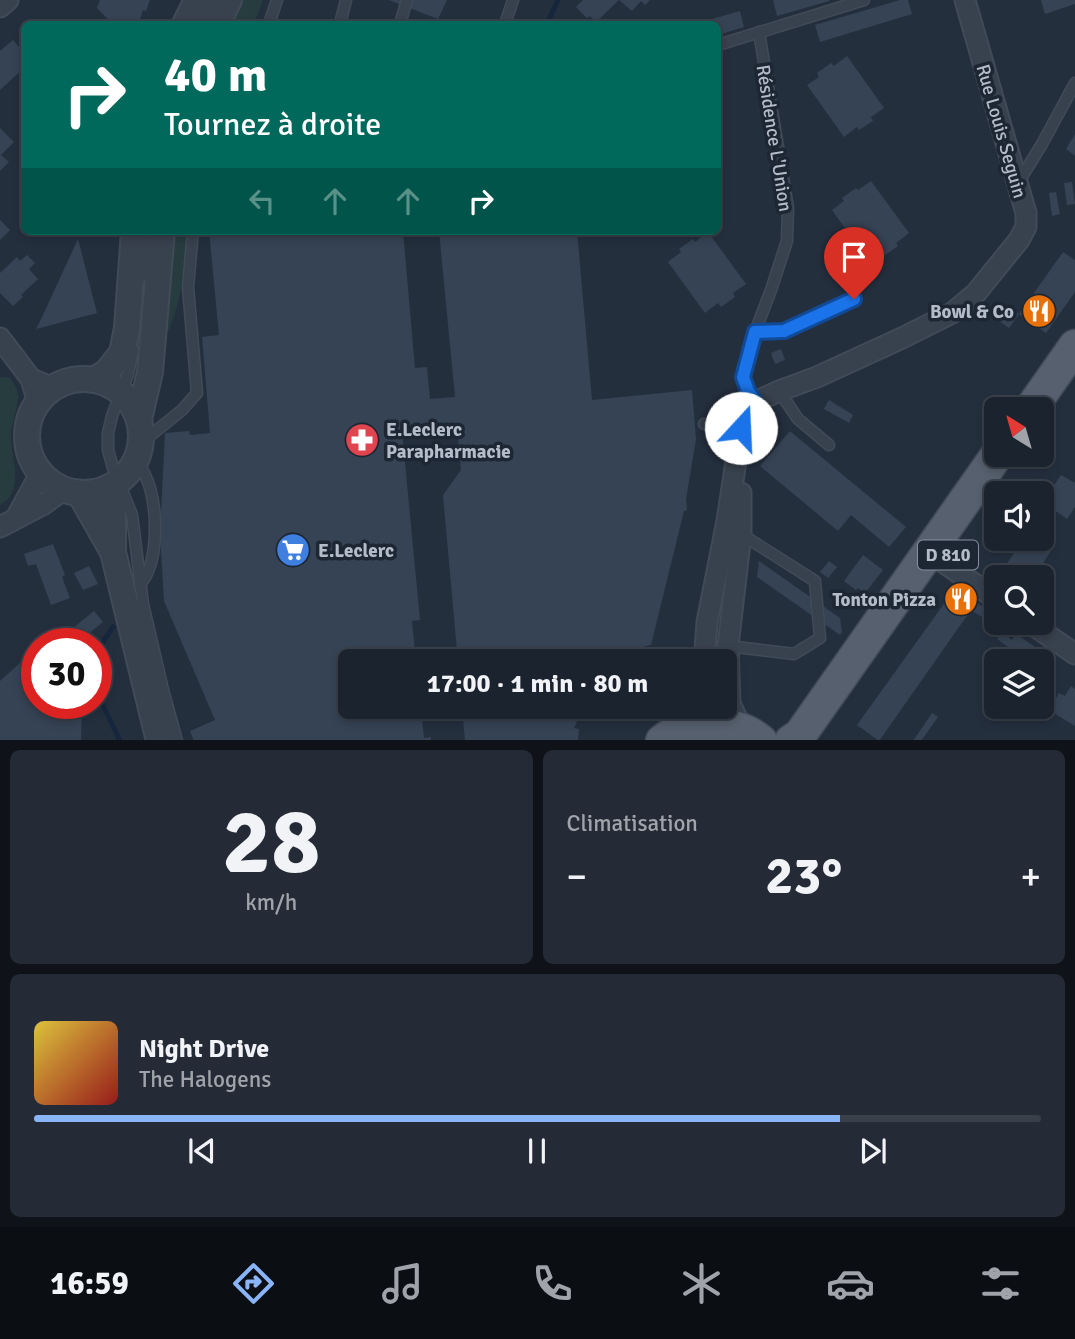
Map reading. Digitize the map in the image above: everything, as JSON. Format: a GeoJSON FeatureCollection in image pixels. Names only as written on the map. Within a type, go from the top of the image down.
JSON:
{"type":"FeatureCollection","features":[{"type":"Feature","properties":{"kind":"main road"},"geometry":{"type":"LineString","coordinates":[[1039,397],[1075,346]]}},
{"type":"Feature","properties":{"kind":"main road"},"geometry":{"type":"LineString","coordinates":[[1054,407],[1075,378]]}},
{"type":"Feature","properties":{"kind":"main road","name":"D 810"},"geometry":{"type":"LineString","coordinates":[[802,739],[989,467]]}},
{"type":"Feature","properties":{"kind":"main road","name":"D 810"},"geometry":{"type":"LineString","coordinates":[[802,739],[943,562],[1011,467]]}},
{"type":"Feature","properties":{"kind":"main road"},"geometry":{"type":"LineString","coordinates":[[683,725],[713,724],[735,727],[753,735]]}},
{"type":"Feature","properties":{"kind":"street"},"geometry":{"type":"LineString","coordinates":[[0,8],[8,0]]}},
{"type":"Feature","properties":{"kind":"street"},"geometry":{"type":"LineString","coordinates":[[186,21],[197,0]]}},
{"type":"Feature","properties":{"kind":"street"},"geometry":{"type":"LineString","coordinates":[[218,21],[229,0]]}},
{"type":"Feature","properties":{"kind":"street","name":"Rue Louis Seguin"},"geometry":{"type":"LineString","coordinates":[[755,402],[817,377],[952,313],[976,293],[1019,240],[1026,227],[1026,213],[1018,183],[965,0]]}},
{"type":"Feature","properties":{"kind":"street"},"geometry":{"type":"LineString","coordinates":[[94,380],[107,372],[121,353],[127,328],[134,235]]}},
{"type":"Feature","properties":{"kind":"street"},"geometry":{"type":"LineString","coordinates":[[139,419],[150,372],[145,298],[161,235]]}},
{"type":"Feature","properties":{"kind":"street"},"geometry":{"type":"LineString","coordinates":[[0,338],[41,390]]}},
{"type":"Feature","properties":{"kind":"street"},"geometry":{"type":"LineString","coordinates":[[75,380],[94,380],[122,393],[132,404],[139,419],[141,434],[132,468],[113,485],[94,493],[71,492],[52,484],[40,474],[27,444],[27,427],[41,390],[75,380]]}},
{"type":"Feature","properties":{"kind":"street"},"geometry":{"type":"LineString","coordinates":[[705,649],[741,428],[755,402]]}},
{"type":"Feature","properties":{"kind":"street"},"geometry":{"type":"LineString","coordinates":[[741,428],[741,534],[728,646],[730,703],[753,735]]}},
{"type":"Feature","properties":{"kind":"street"},"geometry":{"type":"LineString","coordinates":[[8,523],[40,474]]}},
{"type":"Feature","properties":{"kind":"street"},"geometry":{"type":"LineString","coordinates":[[113,485],[113,552],[159,740]]}},
{"type":"Feature","properties":{"kind":"street"},"geometry":{"type":"LineString","coordinates":[[8,523],[71,492]]}},
{"type":"Feature","properties":{"kind":"street"},"geometry":{"type":"LineString","coordinates":[[71,492],[113,552]]}},
{"type":"Feature","properties":{"kind":"street"},"geometry":{"type":"LineString","coordinates":[[718,564],[741,534]]}},
{"type":"Feature","properties":{"kind":"street"},"geometry":{"type":"LineString","coordinates":[[943,562],[984,591]]}},
{"type":"Feature","properties":{"kind":"street"},"geometry":{"type":"LineString","coordinates":[[1047,635],[1075,654]]}},
{"type":"Feature","properties":{"kind":"street"},"geometry":{"type":"LineString","coordinates":[[721,649],[728,646]]}},
{"type":"Feature","properties":{"kind":"lane"},"geometry":{"type":"LineString","coordinates":[[202,21],[212,0]]}},
{"type":"Feature","properties":{"kind":"lane"},"geometry":{"type":"LineString","coordinates":[[270,21],[277,0]]}},
{"type":"Feature","properties":{"kind":"lane"},"geometry":{"type":"LineString","coordinates":[[341,21],[346,0]]}},
{"type":"Feature","properties":{"kind":"lane"},"geometry":{"type":"LineString","coordinates":[[401,21],[407,0]]}},
{"type":"Feature","properties":{"kind":"lane"},"geometry":{"type":"LineString","coordinates":[[506,21],[513,0]]}},
{"type":"Feature","properties":{"kind":"lane"},"geometry":{"type":"LineString","coordinates":[[721,44],[864,0]]}},
{"type":"Feature","properties":{"kind":"lane","name":"Résidence L'Union"},"geometry":{"type":"LineString","coordinates":[[755,402],[743,377],[755,332],[788,241],[788,208],[759,32]]}},
{"type":"Feature","properties":{"kind":"lane"},"geometry":{"type":"LineString","coordinates":[[1018,183],[1075,83]]}},
{"type":"Feature","properties":{"kind":"lane"},"geometry":{"type":"LineString","coordinates":[[147,235],[145,298],[128,374],[112,416],[108,450],[113,468],[113,485],[132,515],[142,604],[177,740]]}},
{"type":"Feature","properties":{"kind":"lane"},"geometry":{"type":"LineString","coordinates":[[140,584],[146,578],[152,560],[155,517],[150,487],[138,451],[197,393],[188,287],[193,235]]}},
{"type":"Feature","properties":{"kind":"lane"},"geometry":{"type":"LineString","coordinates":[[144,260],[145,298]]}},
{"type":"Feature","properties":{"kind":"lane"},"geometry":{"type":"LineString","coordinates":[[755,332],[784,331],[854,299]]}},
{"type":"Feature","properties":{"kind":"lane"},"geometry":{"type":"LineString","coordinates":[[779,391],[798,419],[829,445]]}},
{"type":"Feature","properties":{"kind":"lane"},"geometry":{"type":"LineString","coordinates":[[704,424],[741,428]]}},
{"type":"Feature","properties":{"kind":"lane"},"geometry":{"type":"LineString","coordinates":[[728,646],[794,654],[820,638],[815,581],[741,534]]}},
{"type":"Feature","properties":{"kind":"green space"},"geometry":{"type":"Polygon","coordinates":[[[241,0],[263,0],[255,21],[231,21],[241,0]]]}},
{"type":"Feature","properties":{"kind":"green space"},"geometry":{"type":"Polygon","coordinates":[[[174,235],[188,235],[179,298],[166,336],[174,235]]]}},
{"type":"Feature","properties":{"kind":"green space"},"geometry":{"type":"Polygon","coordinates":[[[0,377],[10,378],[18,396],[11,437],[14,486],[10,497],[0,505],[0,377]]]}},
{"type":"Feature","properties":{"kind":"building"},"geometry":{"type":"Polygon","coordinates":[[[100,0],[150,0],[140,21],[110,21],[97,8],[100,0]]]}},
{"type":"Feature","properties":{"kind":"building"},"geometry":{"type":"Polygon","coordinates":[[[389,0],[447,0],[438,19],[389,0]]]}},
{"type":"Feature","properties":{"kind":"building"},"geometry":{"type":"Polygon","coordinates":[[[583,0],[619,0],[597,21],[590,16],[587,18],[576,7],[583,0]]]}},
{"type":"Feature","properties":{"kind":"building"},"geometry":{"type":"Polygon","coordinates":[[[619,0],[650,0],[645,5],[641,1],[632,11],[619,0]]]}},
{"type":"Feature","properties":{"kind":"building"},"geometry":{"type":"Polygon","coordinates":[[[773,0],[829,0],[829,1],[777,16],[773,0]]]}},
{"type":"Feature","properties":{"kind":"building"},"geometry":{"type":"Polygon","coordinates":[[[908,0],[912,14],[820,42],[815,25],[908,0]]]}},
{"type":"Feature","properties":{"kind":"building"},"geometry":{"type":"Polygon","coordinates":[[[1041,0],[1075,0],[1075,4],[1045,14],[1041,0]]]}},
{"type":"Feature","properties":{"kind":"building"},"geometry":{"type":"Polygon","coordinates":[[[740,11],[744,27],[721,34],[721,21],[705,21],[740,11]]]}},
{"type":"Feature","properties":{"kind":"building"},"geometry":{"type":"Polygon","coordinates":[[[13,40],[21,49],[21,71],[0,90],[0,51],[13,40]]]}},
{"type":"Feature","properties":{"kind":"building"},"geometry":{"type":"Polygon","coordinates":[[[847,56],[884,108],[871,117],[873,121],[859,130],[857,127],[844,137],[807,85],[819,77],[817,73],[831,63],[834,66],[847,56]]]}},
{"type":"Feature","properties":{"kind":"building"},"geometry":{"type":"Polygon","coordinates":[[[0,128],[14,142],[1,155],[9,162],[0,171],[0,128]]]}},
{"type":"Feature","properties":{"kind":"building"},"geometry":{"type":"Polygon","coordinates":[[[1075,134],[1075,156],[1066,149],[1075,134]]]}},
{"type":"Feature","properties":{"kind":"building"},"geometry":{"type":"Polygon","coordinates":[[[871,181],[909,233],[896,243],[898,246],[869,262],[832,210],[844,201],[842,198],[871,181]]]}},
{"type":"Feature","properties":{"kind":"building"},"geometry":{"type":"Polygon","coordinates":[[[1072,182],[1075,204],[1067,205],[1064,183],[1072,182]]]}},
{"type":"Feature","properties":{"kind":"building"},"geometry":{"type":"Polygon","coordinates":[[[1056,192],[1060,214],[1052,216],[1049,193],[1056,192]]]}},
{"type":"Feature","properties":{"kind":"building"},"geometry":{"type":"Polygon","coordinates":[[[0,220],[10,230],[0,240],[0,220]]]}},
{"type":"Feature","properties":{"kind":"building"},"geometry":{"type":"Polygon","coordinates":[[[209,235],[403,235],[415,368],[427,367],[430,399],[455,397],[439,235],[577,235],[592,400],[692,390],[696,439],[686,499],[687,510],[684,511],[651,645],[635,649],[457,649],[443,495],[461,470],[457,426],[402,431],[420,620],[412,621],[415,649],[338,649],[338,719],[422,719],[424,738],[431,737],[431,740],[194,740],[190,731],[215,720],[164,601],[160,534],[165,433],[210,433],[202,337],[219,335],[209,235]]]}},
{"type":"Feature","properties":{"kind":"building"},"geometry":{"type":"Polygon","coordinates":[[[704,235],[710,235],[746,284],[733,293],[735,297],[721,307],[718,303],[705,313],[668,262],[681,252],[679,249],[693,239],[695,242],[704,235]]]}},
{"type":"Feature","properties":{"kind":"building"},"geometry":{"type":"Polygon","coordinates":[[[78,239],[97,313],[36,329],[42,317],[78,239]]]}},
{"type":"Feature","properties":{"kind":"building"},"geometry":{"type":"Polygon","coordinates":[[[1063,252],[1075,260],[1075,292],[1046,333],[1019,314],[1063,252]]]}},
{"type":"Feature","properties":{"kind":"building"},"geometry":{"type":"Polygon","coordinates":[[[27,255],[35,263],[29,269],[38,279],[13,306],[0,293],[0,273],[17,257],[20,261],[27,255]]]}},
{"type":"Feature","properties":{"kind":"building"},"geometry":{"type":"Polygon","coordinates":[[[1008,306],[1019,314],[1009,328],[998,320],[1008,306]]]}},
{"type":"Feature","properties":{"kind":"building"},"geometry":{"type":"Polygon","coordinates":[[[781,349],[785,360],[775,364],[771,353],[781,349]]]}},
{"type":"Feature","properties":{"kind":"building"},"geometry":{"type":"Polygon","coordinates":[[[829,400],[853,415],[849,423],[824,409],[829,400]]]}},
{"type":"Feature","properties":{"kind":"building"},"geometry":{"type":"Polygon","coordinates":[[[789,432],[906,527],[889,547],[851,515],[838,531],[760,466],[789,432]]]}},
{"type":"Feature","properties":{"kind":"building"},"geometry":{"type":"Polygon","coordinates":[[[1061,475],[1075,483],[1075,507],[1067,519],[1054,510],[1054,486],[1061,475]]]}},
{"type":"Feature","properties":{"kind":"building"},"geometry":{"type":"Polygon","coordinates":[[[53,544],[65,575],[62,577],[70,598],[51,605],[36,564],[28,566],[24,554],[53,544]]]}},
{"type":"Feature","properties":{"kind":"building"},"geometry":{"type":"Polygon","coordinates":[[[1016,551],[1051,551],[1042,565],[1006,565],[1016,551]]]}},
{"type":"Feature","properties":{"kind":"building"},"geometry":{"type":"Polygon","coordinates":[[[863,555],[883,570],[865,593],[844,581],[863,555]]]}},
{"type":"Feature","properties":{"kind":"building"},"geometry":{"type":"Polygon","coordinates":[[[759,561],[840,618],[840,635],[757,577],[759,561]]]}},
{"type":"Feature","properties":{"kind":"building"},"geometry":{"type":"Polygon","coordinates":[[[829,561],[837,567],[828,578],[820,572],[829,561]]]}},
{"type":"Feature","properties":{"kind":"building"},"geometry":{"type":"Polygon","coordinates":[[[89,566],[98,584],[83,590],[74,573],[89,566]]]}},
{"type":"Feature","properties":{"kind":"building"},"geometry":{"type":"Polygon","coordinates":[[[956,587],[984,608],[984,618],[971,610],[878,740],[857,725],[956,587]]]}},
{"type":"Feature","properties":{"kind":"building"},"geometry":{"type":"Polygon","coordinates":[[[94,611],[103,622],[96,628],[73,628],[94,611]]]}},
{"type":"Feature","properties":{"kind":"building"},"geometry":{"type":"Polygon","coordinates":[[[1000,635],[1006,635],[1012,640],[1017,635],[1038,649],[1011,649],[997,639],[1000,635]]]}},
{"type":"Feature","properties":{"kind":"building"},"geometry":{"type":"Polygon","coordinates":[[[21,662],[21,719],[82,719],[81,740],[0,740],[0,681],[21,662]]]}},
{"type":"Feature","properties":{"kind":"building"},"geometry":{"type":"Polygon","coordinates":[[[1071,686],[1075,689],[1075,726],[1054,713],[1054,702],[1059,693],[1065,696],[1071,686]]]}},
{"type":"Feature","properties":{"kind":"building"},"geometry":{"type":"Polygon","coordinates":[[[932,713],[938,717],[922,740],[914,740],[932,713]]]}},
{"type":"Feature","properties":{"kind":"building"},"geometry":{"type":"Polygon","coordinates":[[[463,719],[578,719],[574,728],[579,729],[578,740],[465,740],[463,719]]]}},
{"type":"Feature","properties":{"kind":"waterway"},"geometry":{"type":"LineString","coordinates":[[548,21],[558,0]]}},
{"type":"Feature","properties":{"kind":"waterway"},"geometry":{"type":"LineString","coordinates":[[109,719],[120,740]]}},
{"type":"Feature","properties":{"kind":"place","name":"Bowl & Co"},"geometry":{"type":"Point","coordinates":[1039,311]}},
{"type":"Feature","properties":{"kind":"place","name":"E.Leclerc Parapharmacie"},"geometry":{"type":"Point","coordinates":[362,440]}},
{"type":"Feature","properties":{"kind":"place","name":"E.Leclerc"},"geometry":{"type":"Point","coordinates":[293,550]}},
{"type":"Feature","properties":{"kind":"place","name":"Tonton Pizza"},"geometry":{"type":"Point","coordinates":[961,599]}},
{"type":"Feature","properties":{"kind":"route"},"geometry":{"type":"LineString","coordinates":[[741,428],[755,402],[743,377],[755,332],[784,331],[854,299]]}}]}
